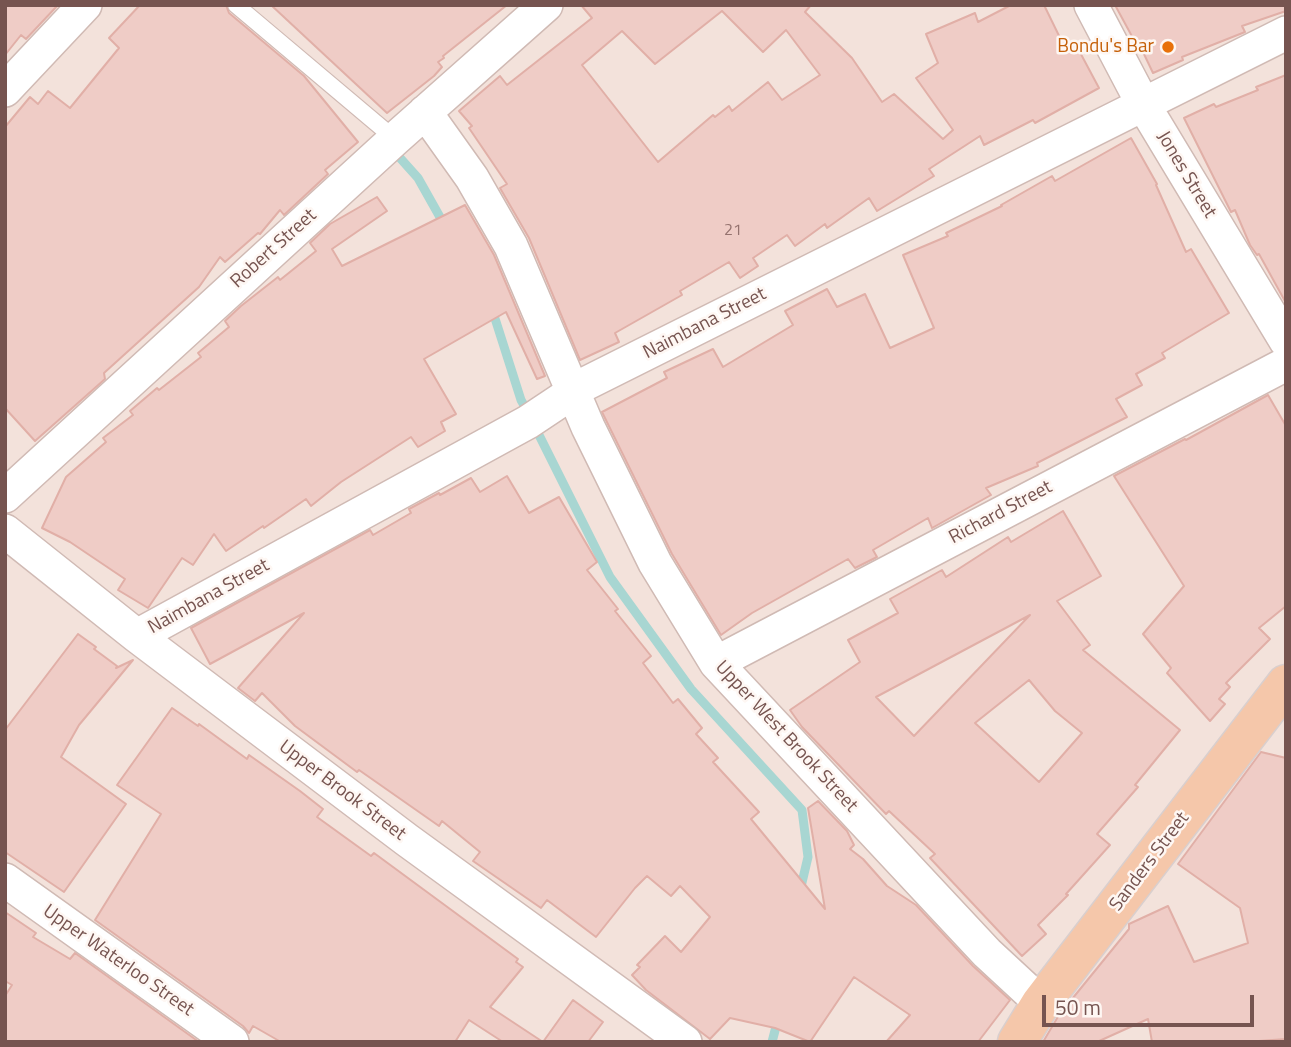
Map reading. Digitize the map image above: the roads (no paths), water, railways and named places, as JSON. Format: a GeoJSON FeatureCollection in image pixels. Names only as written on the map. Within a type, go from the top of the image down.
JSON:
{"type":"FeatureCollection","features":[{"type":"Feature","properties":{"kind":"main road","name":"Sanders Street"},"geometry":{"type":"LineString","coordinates":[[1017,1042],[1041,1003],[1286,684]]}},
{"type":"Feature","properties":{"kind":"street"},"geometry":{"type":"LineString","coordinates":[[5,90],[85,5]]}},
{"type":"Feature","properties":{"kind":"street","name":"Robert Street"},"geometry":{"type":"LineString","coordinates":[[5,496],[395,139],[546,5]]}},
{"type":"Feature","properties":{"kind":"street","name":"Jones Street"},"geometry":{"type":"LineString","coordinates":[[1091,5],[1143,104],[1286,341]]}},
{"type":"Feature","properties":{"kind":"street","name":"Naimbana Street"},"geometry":{"type":"LineString","coordinates":[[136,636],[528,422],[574,390],[1286,33]]}},
{"type":"Feature","properties":{"kind":"street","name":"Upper West Brook Street"},"geometry":{"type":"LineString","coordinates":[[425,112],[472,178],[511,246],[588,427],[655,563],[716,663],[987,953],[1041,1003]]}},
{"type":"Feature","properties":{"kind":"street","name":"Richard Street"},"geometry":{"type":"LineString","coordinates":[[716,663],[1286,364]]}},
{"type":"Feature","properties":{"kind":"street","name":"Upper Brook Street"},"geometry":{"type":"LineString","coordinates":[[5,531],[136,636],[407,840],[685,1042]]}},
{"type":"Feature","properties":{"kind":"street","name":"Upper Waterloo Street"},"geometry":{"type":"LineString","coordinates":[[5,880],[232,1042]]}},
{"type":"Feature","properties":{"kind":"lane"},"geometry":{"type":"LineString","coordinates":[[236,5],[395,139]]}},
{"type":"Feature","properties":{"kind":"waterway"},"geometry":{"type":"LineString","coordinates":[[392,149],[418,178],[445,226]]}},
{"type":"Feature","properties":{"kind":"waterway"},"geometry":{"type":"LineString","coordinates":[[492,309],[521,400],[529,414]]}},
{"type":"Feature","properties":{"kind":"waterway"},"geometry":{"type":"LineString","coordinates":[[535,427],[610,577],[691,689],[802,810],[808,857],[800,891]]}},
{"type":"Feature","properties":{"kind":"waterway"},"geometry":{"type":"LineString","coordinates":[[772,1042],[778,1019]]}},
{"type":"Feature","properties":{"kind":"place","name":"Bondu's Bar"},"geometry":{"type":"Point","coordinates":[1168,47]}}]}
